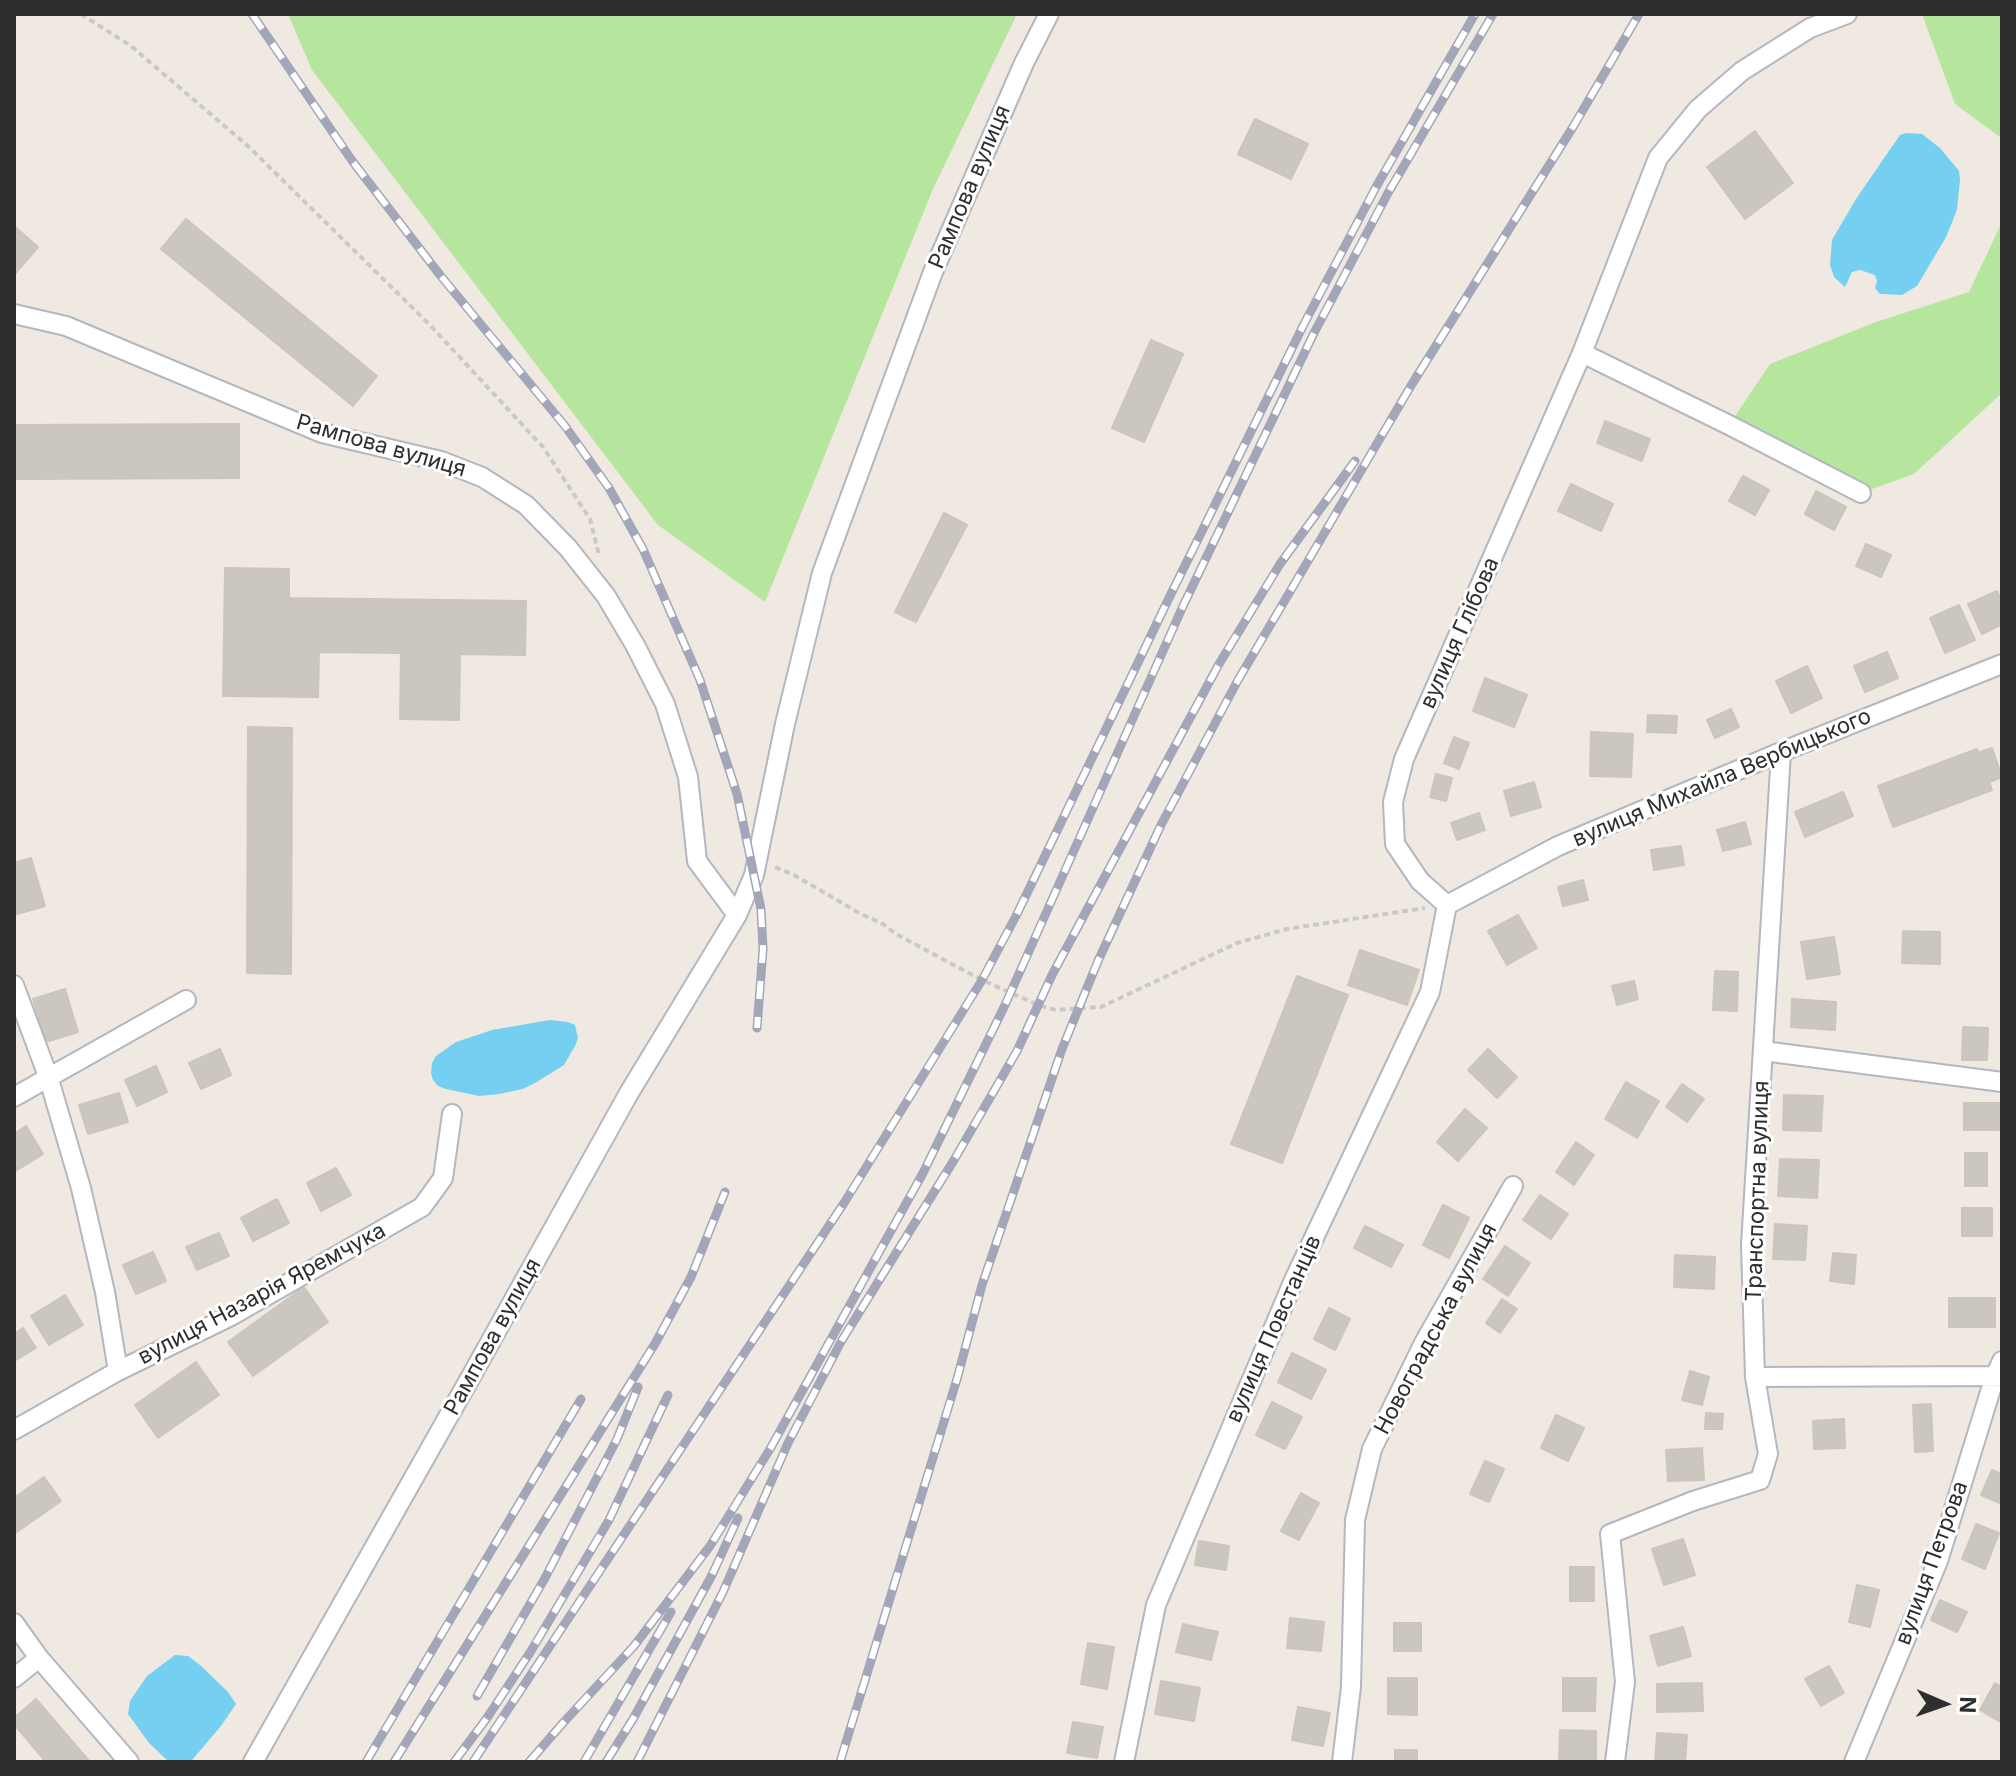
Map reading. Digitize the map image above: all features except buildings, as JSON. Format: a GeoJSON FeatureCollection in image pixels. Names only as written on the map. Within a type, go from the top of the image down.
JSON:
{"type":"FeatureCollection","features":[{"type":"Feature","properties":{"kind":"street","name":"Рампова вулиця"},"geometry":{"type":"LineString","coordinates":[[253,1762],[629,1093],[737,915],[754,875],[785,724],[822,573],[933,272],[1024,63],[1049,14]]}},
{"type":"Feature","properties":{"kind":"street","name":"вулиця Глібова"},"geometry":{"type":"LineString","coordinates":[[1447,905],[1420,881],[1395,844],[1393,802],[1404,759],[1582,353],[1658,158],[1698,109],[1742,71],[1810,28],[1847,14]]}},
{"type":"Feature","properties":{"kind":"street","name":"Рампова вулиця"},"geometry":{"type":"LineString","coordinates":[[14,314],[66,326],[322,433],[441,461],[482,477],[526,505],[568,548],[606,596],[635,645],[665,704],[688,777],[697,861],[737,915]]}},
{"type":"Feature","properties":{"kind":"street"},"geometry":{"type":"LineString","coordinates":[[1582,353],[1861,493]]}},
{"type":"Feature","properties":{"kind":"street","name":"вулиця Михайла Вербицького"},"geometry":{"type":"LineString","coordinates":[[1447,905],[1558,846],[2002,664]]}},
{"type":"Feature","properties":{"kind":"street","name":"Транспортна вулиця"},"geometry":{"type":"LineString","coordinates":[[1615,1762],[1625,1682],[1610,1534],[1693,1501],[1760,1480],[1768,1454],[1755,1377],[1751,1245],[1781,752]]}},
{"type":"Feature","properties":{"kind":"street","name":"вулиця Повстанців"},"geometry":{"type":"LineString","coordinates":[[1124,1762],[1156,1605],[1294,1280],[1430,992],[1447,905]]}},
{"type":"Feature","properties":{"kind":"street"},"geometry":{"type":"LineString","coordinates":[[14,985],[48,1076],[81,1188],[105,1292],[118,1371]]}},
{"type":"Feature","properties":{"kind":"street"},"geometry":{"type":"LineString","coordinates":[[14,1097],[186,1000]]}},
{"type":"Feature","properties":{"kind":"street"},"geometry":{"type":"LineString","coordinates":[[1763,1051],[2002,1082]]}},
{"type":"Feature","properties":{"kind":"street","name":"вулиця Назарія Яремчука"},"geometry":{"type":"LineString","coordinates":[[14,1430],[118,1371],[231,1316],[422,1207],[443,1178],[452,1114]]}},
{"type":"Feature","properties":{"kind":"street","name":"Новоградська вулиця"},"geometry":{"type":"LineString","coordinates":[[1342,1762],[1351,1687],[1355,1520],[1372,1449],[1424,1343],[1513,1186]]}},
{"type":"Feature","properties":{"kind":"street"},"geometry":{"type":"LineString","coordinates":[[1755,1377],[2000,1371]]}},
{"type":"Feature","properties":{"kind":"street","name":"вулиця Петрова"},"geometry":{"type":"LineString","coordinates":[[1854,1762],[1938,1561],[2000,1371]]}},
{"type":"Feature","properties":{"kind":"street"},"geometry":{"type":"LineString","coordinates":[[14,1623],[39,1658],[129,1762]]}},
{"type":"Feature","properties":{"kind":"street"},"geometry":{"type":"LineString","coordinates":[[14,1678],[39,1658]]}},
{"type":"Feature","properties":{"kind":"path"},"geometry":{"type":"LineString","coordinates":[[81,14],[131,46],[249,147],[429,324],[543,447],[590,519],[601,564]]}},
{"type":"Feature","properties":{"kind":"path"},"geometry":{"type":"LineString","coordinates":[[754,875],[772,866],[788,872],[982,980],[1056,1010],[1101,1007],[1237,943],[1287,929],[1447,905]]}},
{"type":"Feature","properties":{"kind":"green space"},"geometry":{"type":"Polygon","coordinates":[[[288,14],[1017,14],[933,189],[765,602],[658,525],[312,70],[288,14]]]}},
{"type":"Feature","properties":{"kind":"green space"},"geometry":{"type":"Polygon","coordinates":[[[1922,14],[2002,14],[2002,156],[2000,137],[1955,104],[1922,14]]]}},
{"type":"Feature","properties":{"kind":"green space"},"geometry":{"type":"Polygon","coordinates":[[[2002,222],[2002,393],[1914,474],[1861,493],[1729,425],[1770,364],[1876,322],[1969,292],[2002,222]]]}},
{"type":"Feature","properties":{"kind":"water"},"geometry":{"type":"Polygon","coordinates":[[[1922,134],[1940,148],[1959,171],[1957,209],[1953,220],[1917,286],[1902,295],[1880,294],[1875,288],[1875,275],[1860,270],[1852,272],[1845,287],[1834,277],[1830,265],[1832,240],[1900,135],[1922,134]]]}},
{"type":"Feature","properties":{"kind":"water"},"geometry":{"type":"Polygon","coordinates":[[[550,1020],[575,1025],[578,1038],[564,1065],[535,1083],[523,1089],[479,1096],[446,1089],[433,1080],[432,1063],[436,1056],[456,1042],[492,1030],[550,1020]]]}},
{"type":"Feature","properties":{"kind":"water"},"geometry":{"type":"Polygon","coordinates":[[[175,1655],[188,1656],[200,1665],[236,1704],[192,1760],[168,1761],[149,1743],[128,1714],[130,1701],[147,1676],[175,1655]]]}},
{"type":"Feature","properties":{"kind":"railway"},"geometry":{"type":"LineString","coordinates":[[252,14],[353,162],[440,275],[565,426],[609,488],[643,549],[700,680],[737,794],[761,909],[763,949],[757,1028]]}},
{"type":"Feature","properties":{"kind":"railway"},"geometry":{"type":"LineString","coordinates":[[473,1762],[844,1203],[982,980],[1303,326],[1376,187],[1475,14]]}},
{"type":"Feature","properties":{"kind":"railway"},"geometry":{"type":"LineString","coordinates":[[529,1762],[634,1646],[710,1546],[770,1449],[923,1173],[1005,1005],[1183,606],[1314,333],[1388,193],[1493,14]]}},
{"type":"Feature","properties":{"kind":"railway"},"geometry":{"type":"LineString","coordinates":[[840,1762],[957,1379],[982,1285],[1062,1049],[1098,961],[1161,825],[1238,680],[1412,384],[1573,127],[1639,14]]}},
{"type":"Feature","properties":{"kind":"railway"},"geometry":{"type":"LineString","coordinates":[[637,1762],[723,1592],[788,1443],[842,1340],[954,1160],[1017,1051],[1052,975],[1219,664],[1280,564],[1355,461]]}},
{"type":"Feature","properties":{"kind":"railway"},"geometry":{"type":"LineString","coordinates":[[394,1762],[656,1342],[691,1277],[725,1192]]}},
{"type":"Feature","properties":{"kind":"railway"},"geometry":{"type":"LineString","coordinates":[[477,1696],[545,1578],[617,1439],[638,1387]]}},
{"type":"Feature","properties":{"kind":"railway"},"geometry":{"type":"LineString","coordinates":[[454,1762],[531,1651],[609,1520],[668,1395]]}},
{"type":"Feature","properties":{"kind":"railway"},"geometry":{"type":"LineString","coordinates":[[366,1762],[581,1399]]}},
{"type":"Feature","properties":{"kind":"railway"},"geometry":{"type":"LineString","coordinates":[[606,1762],[712,1575],[738,1518]]}},
{"type":"Feature","properties":{"kind":"railway"},"geometry":{"type":"LineString","coordinates":[[584,1762],[671,1612]]}}]}
